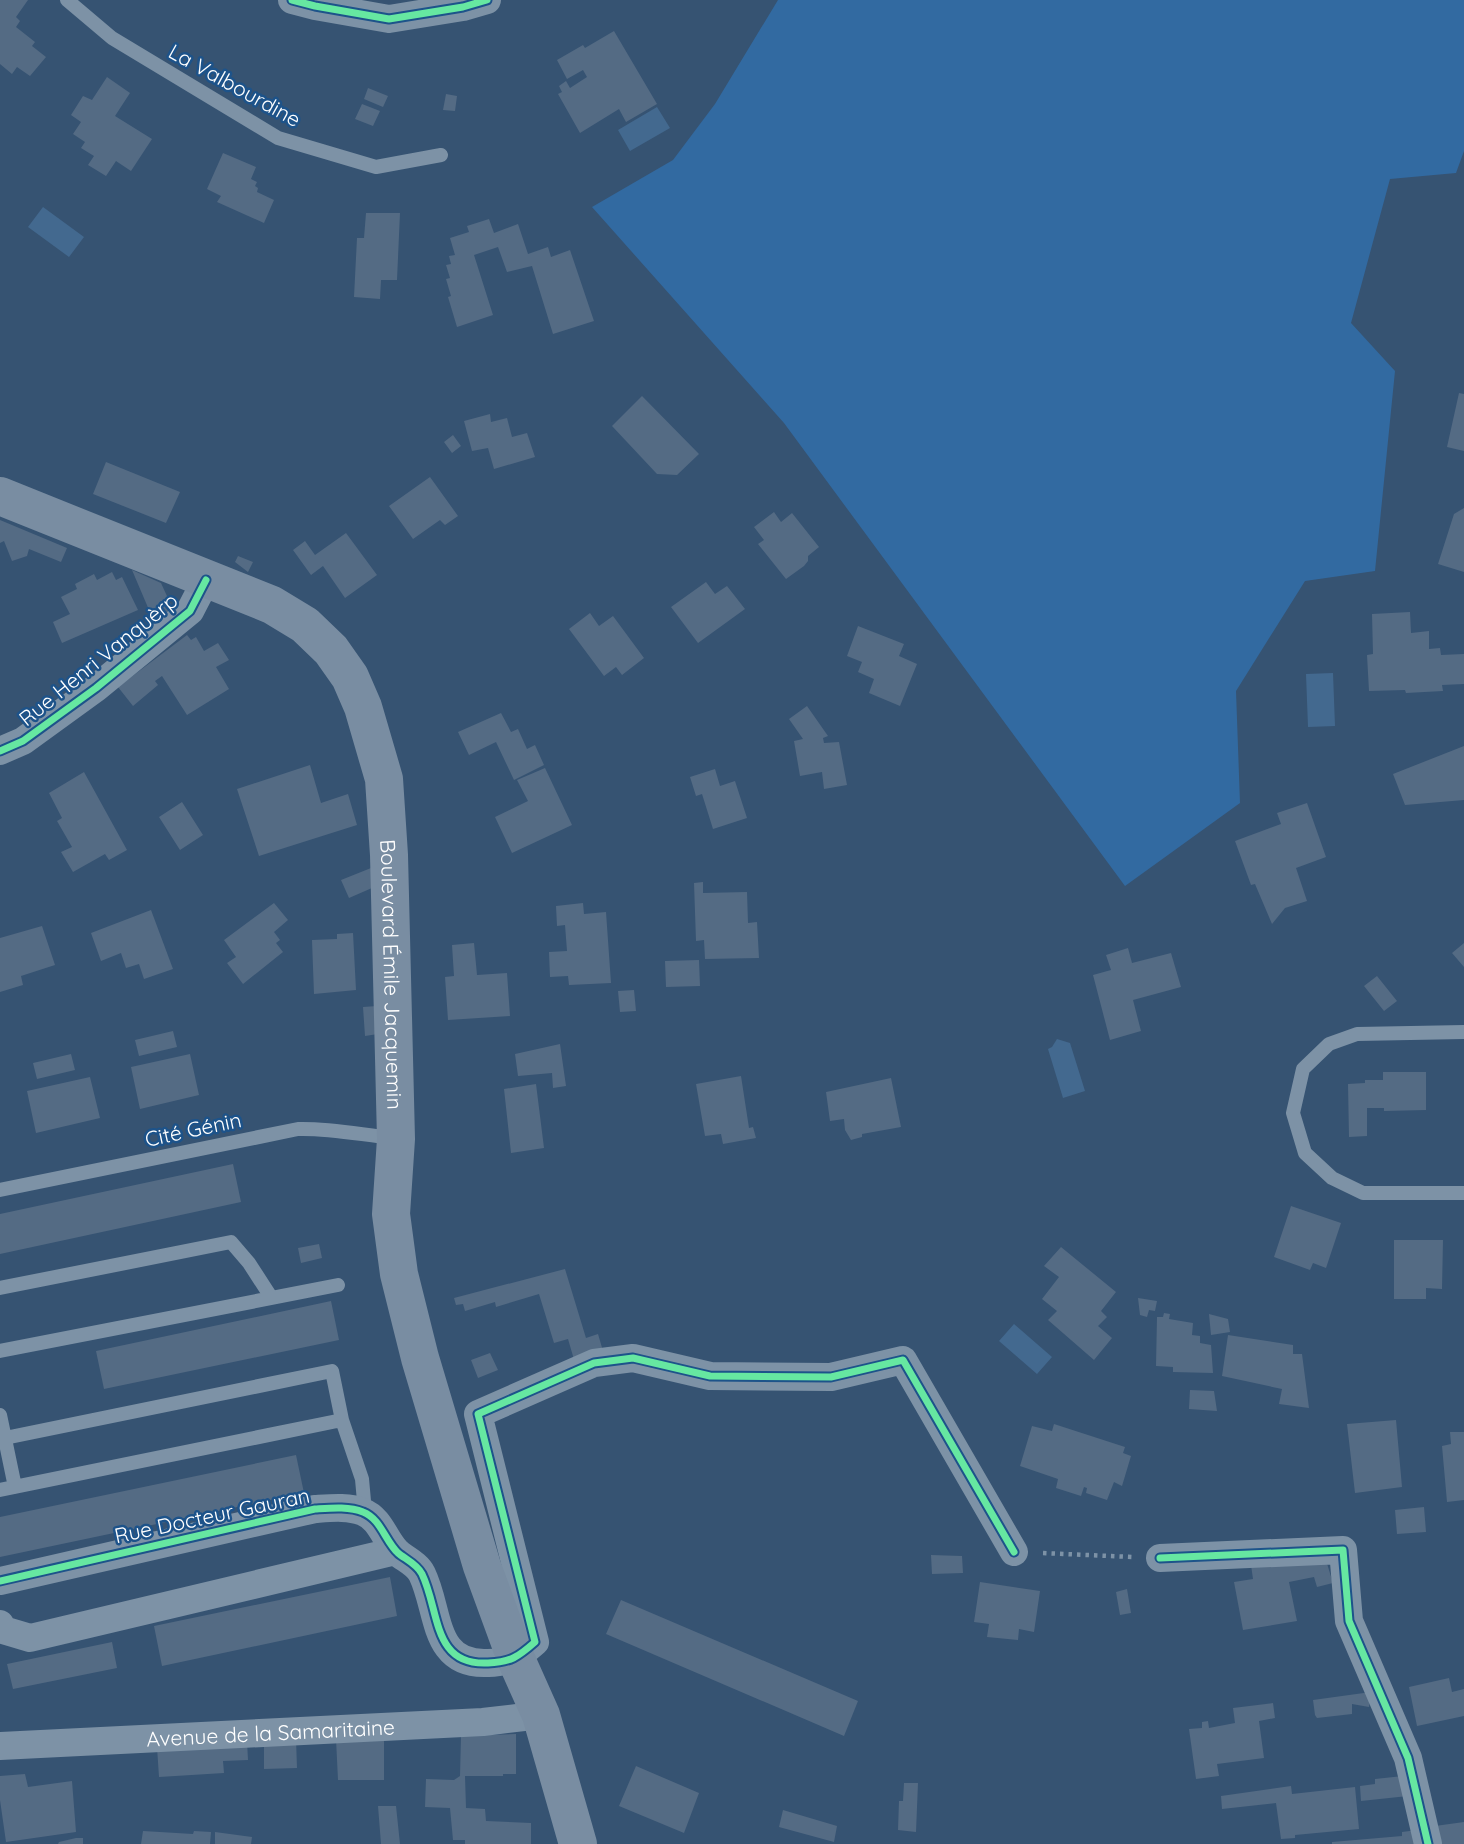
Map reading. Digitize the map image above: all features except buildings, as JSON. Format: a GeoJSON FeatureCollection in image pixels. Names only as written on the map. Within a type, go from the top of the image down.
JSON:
{"type":"FeatureCollection","features":[{"type":"Feature","properties":{"kind":"main road","name":"Boulevard Émile Jacquemin"},"geometry":{"type":"LineString","coordinates":[[0,496],[272,605],[305,625],[331,650],[350,677],[363,707],[384,779],[389,855],[396,1139],[391,1214],[399,1275],[420,1358],[482,1566],[516,1659],[541,1715],[578,1844]]}},
{"type":"Feature","properties":{"kind":"street"},"geometry":{"type":"LineString","coordinates":[[292,0],[389,19],[463,7],[487,0]]}},
{"type":"Feature","properties":{"kind":"street","name":"Rue Henri Vanquèrp"},"geometry":{"type":"LineString","coordinates":[[0,751],[23,741],[96,688],[190,611],[206,580]]}},
{"type":"Feature","properties":{"kind":"street"},"geometry":{"type":"LineString","coordinates":[[365,1512],[379,1525],[396,1551],[421,1571],[444,1644],[458,1658],[473,1664],[516,1659],[535,1642],[478,1414],[594,1363],[633,1358],[710,1376],[831,1377],[903,1360],[1014,1552]]}},
{"type":"Feature","properties":{"kind":"street","name":"Rue Docteur Gauran"},"geometry":{"type":"LineString","coordinates":[[0,1581],[315,1509],[345,1508],[365,1512]]}},
{"type":"Feature","properties":{"kind":"street"},"geometry":{"type":"LineString","coordinates":[[1160,1558],[1343,1550],[1349,1621],[1408,1758],[1428,1844]]}},
{"type":"Feature","properties":{"kind":"street"},"geometry":{"type":"LineString","coordinates":[[0,1625],[3,1630],[30,1638],[396,1551]]}},
{"type":"Feature","properties":{"kind":"street","name":"Avenue de la Samaritaine"},"geometry":{"type":"LineString","coordinates":[[0,1746],[484,1722],[541,1715]]}},
{"type":"Feature","properties":{"kind":"lane","name":"La Valbourdine"},"geometry":{"type":"LineString","coordinates":[[67,0],[112,38],[278,138],[376,167],[441,155]]}},
{"type":"Feature","properties":{"kind":"lane"},"geometry":{"type":"LineString","coordinates":[[1464,1032],[1357,1034],[1329,1044],[1303,1069],[1293,1113],[1305,1153],[1332,1178],[1363,1193],[1464,1193]]}},
{"type":"Feature","properties":{"kind":"lane","name":"Cité Génin"},"geometry":{"type":"LineString","coordinates":[[0,1190],[298,1129],[326,1128],[396,1139]]}},
{"type":"Feature","properties":{"kind":"lane"},"geometry":{"type":"LineString","coordinates":[[0,1288],[231,1242],[249,1263],[271,1297]]}},
{"type":"Feature","properties":{"kind":"lane"},"geometry":{"type":"LineString","coordinates":[[0,1351],[338,1285]]}},
{"type":"Feature","properties":{"kind":"lane"},"geometry":{"type":"LineString","coordinates":[[5,1438],[332,1371],[342,1420],[362,1479],[365,1512]]}},
{"type":"Feature","properties":{"kind":"lane"},"geometry":{"type":"LineString","coordinates":[[0,1415],[15,1486]]}},
{"type":"Feature","properties":{"kind":"lane"},"geometry":{"type":"LineString","coordinates":[[0,1490],[342,1420]]}},
{"type":"Feature","properties":{"kind":"path"},"geometry":{"type":"LineString","coordinates":[[1014,1552],[1160,1558]]}},
{"type":"Feature","properties":{"kind":"shaded area"},"geometry":{"type":"Polygon","coordinates":[[[778,0],[1464,0],[1464,151],[1456,173],[1390,179],[1351,323],[1395,371],[1375,571],[1305,581],[1236,691],[1240,803],[1125,886],[784,423],[592,207],[673,160],[715,104],[778,0]]]}},
{"type":"Feature","properties":{"kind":"shaded area"},"geometry":{"type":"Polygon","coordinates":[[[657,107],[670,128],[630,151],[618,130],[657,107]]]}},
{"type":"Feature","properties":{"kind":"shaded area"},"geometry":{"type":"Polygon","coordinates":[[[43,207],[84,237],[69,257],[28,227],[43,207]]]}},
{"type":"Feature","properties":{"kind":"shaded area"},"geometry":{"type":"Polygon","coordinates":[[[1333,673],[1335,726],[1308,727],[1306,674],[1333,673]]]}},
{"type":"Feature","properties":{"kind":"shaded area"},"geometry":{"type":"Polygon","coordinates":[[[1057,1039],[1070,1043],[1085,1091],[1063,1098],[1048,1049],[1057,1039]]]}},
{"type":"Feature","properties":{"kind":"shaded area"},"geometry":{"type":"Polygon","coordinates":[[[1014,1324],[1052,1357],[1037,1374],[999,1341],[1014,1324]]]}},
{"type":"Feature","properties":{"kind":"cycle path"},"geometry":{"type":"LineString","coordinates":[[292,0],[389,19],[463,7],[487,0]]}},
{"type":"Feature","properties":{"kind":"cycle path"},"geometry":{"type":"LineString","coordinates":[[0,751],[23,741],[96,688],[190,611],[206,580]]}},
{"type":"Feature","properties":{"kind":"cycle path"},"geometry":{"type":"LineString","coordinates":[[0,1581],[315,1509],[352,1509],[369,1515],[398,1553],[420,1570],[441,1634],[447,1646],[457,1656],[470,1662],[508,1660],[535,1642],[478,1414],[594,1363],[633,1358],[710,1376],[831,1377],[903,1360],[1014,1552]]}},
{"type":"Feature","properties":{"kind":"cycle path"},"geometry":{"type":"LineString","coordinates":[[1160,1558],[1343,1550],[1349,1621],[1408,1758],[1428,1844]]}}]}
